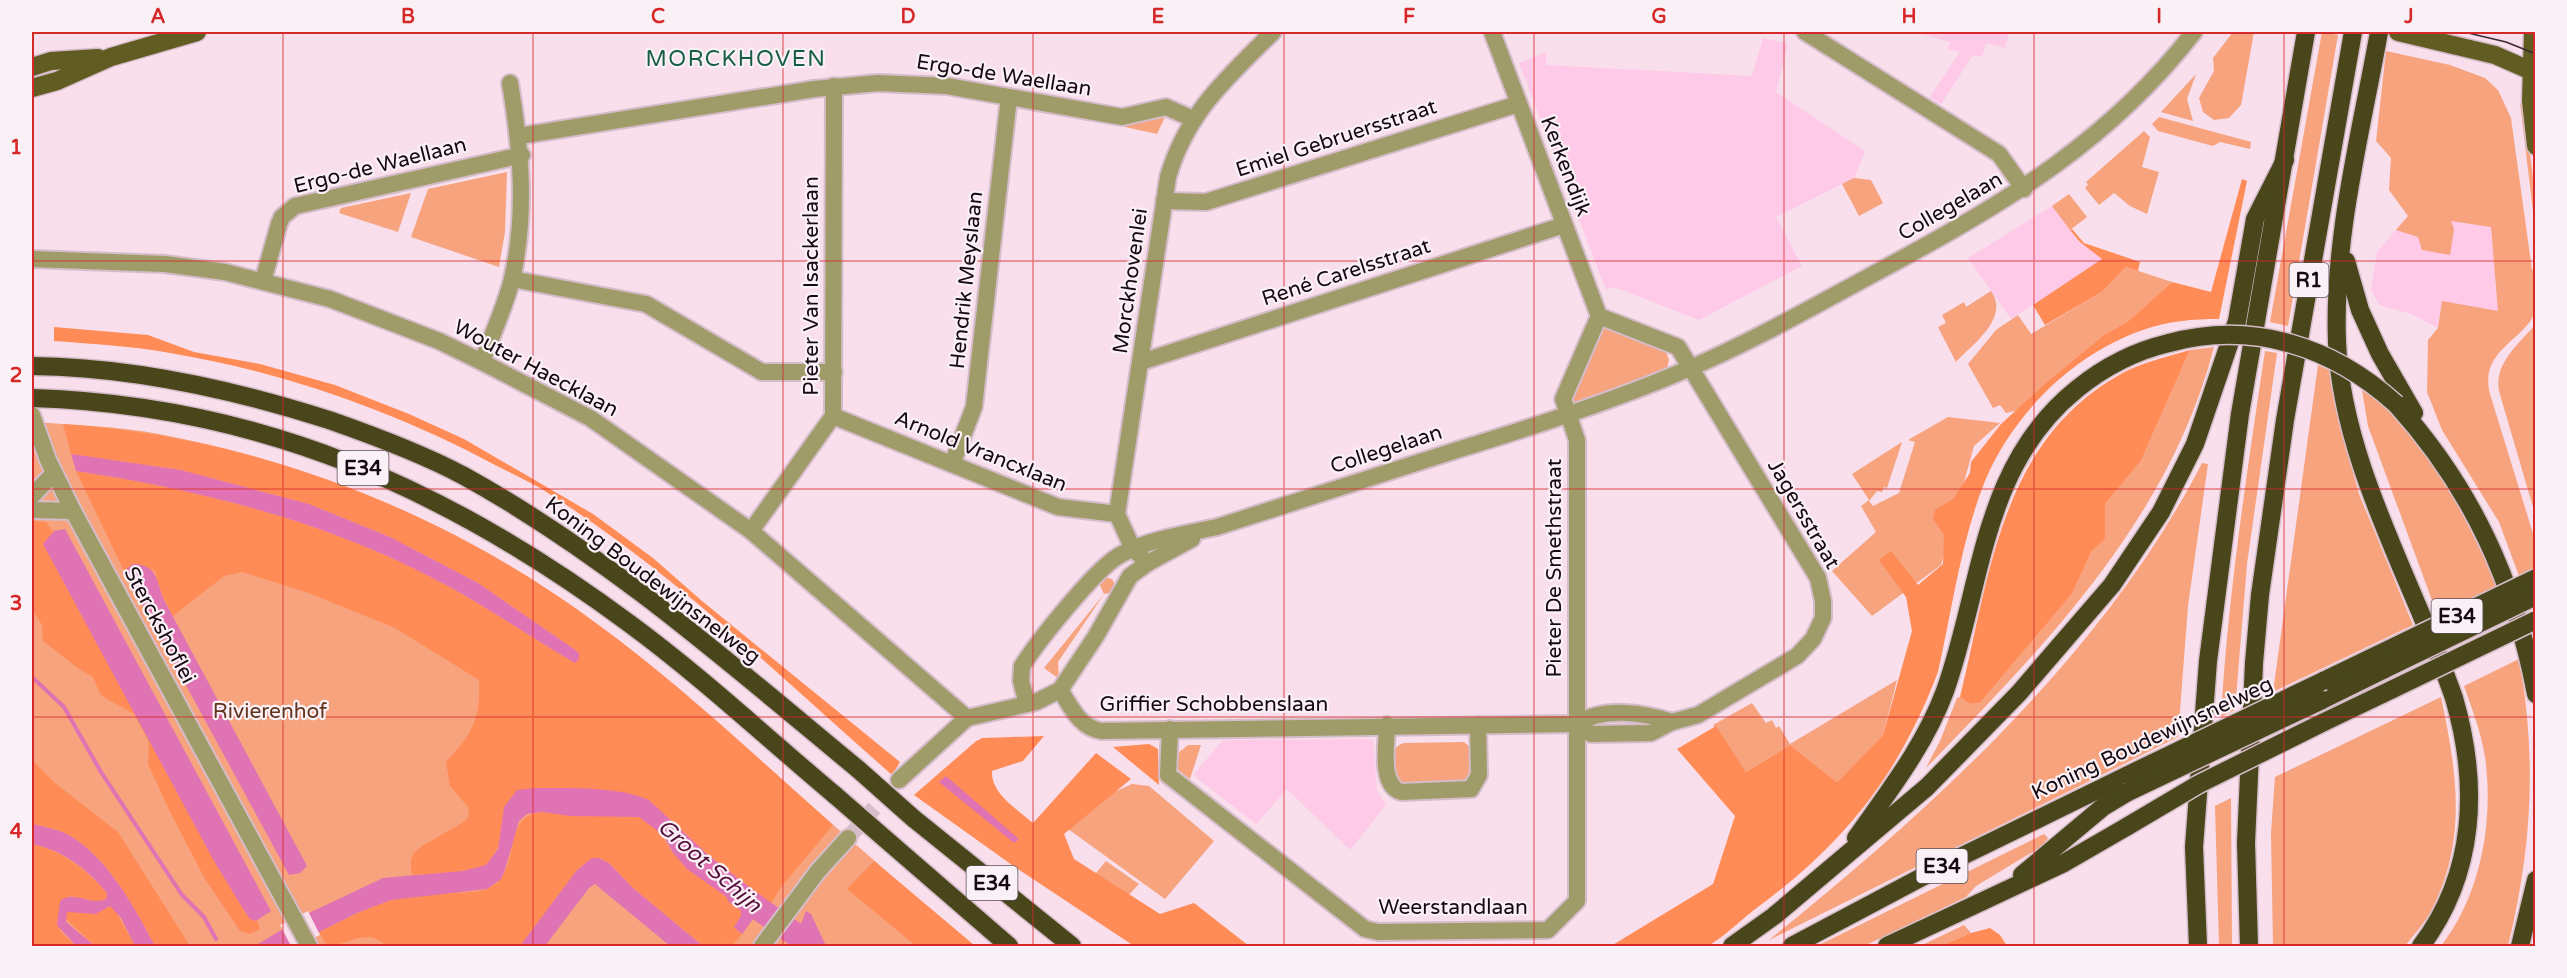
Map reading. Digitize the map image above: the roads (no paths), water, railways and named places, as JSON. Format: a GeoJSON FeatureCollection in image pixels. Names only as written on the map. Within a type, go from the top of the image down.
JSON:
{"type":"FeatureCollection","features":[{"type":"Feature","properties":{"kind":"highway","name":"R1"},"geometry":{"type":"LineString","coordinates":[[2198,946],[2194,847],[2208,661],[2240,414],[2306,32]]}},
{"type":"Feature","properties":{"kind":"highway","name":"R1"},"geometry":{"type":"LineString","coordinates":[[2249,946],[2246,843],[2254,663],[2260,595],[2285,420],[2353,32]]}},
{"type":"Feature","properties":{"kind":"highway"},"geometry":{"type":"LineString","coordinates":[[2379,32],[2343,248],[2337,343],[2346,403],[2367,479],[2454,698],[2464,734],[2470,774],[2469,829],[2461,864],[2446,903],[2421,946]]}},
{"type":"Feature","properties":{"kind":"highway"},"geometry":{"type":"LineString","coordinates":[[1732,946],[1842,859],[1935,779],[2043,667],[2112,585],[2162,512],[2209,409],[2237,321],[2255,219],[2285,160]]}},
{"type":"Feature","properties":{"kind":"highway"},"geometry":{"type":"LineString","coordinates":[[2343,248],[2360,310],[2380,354],[2439,456],[2481,522],[2503,574],[2525,644],[2535,694]]}},
{"type":"Feature","properties":{"kind":"highway"},"geometry":{"type":"LineString","coordinates":[[1842,859],[1907,765],[1939,705],[1951,672],[1978,565],[2000,494],[2038,427],[2065,399],[2089,379],[2130,356],[2169,343],[2220,335],[2279,339],[2316,351],[2349,368],[2396,404],[2439,456]]}},
{"type":"Feature","properties":{"kind":"highway","name":"Koning Boudewijnsnelweg"},"geometry":{"type":"LineString","coordinates":[[32,366],[148,376],[207,385],[272,402],[400,446],[463,476],[570,541],[653,602],[859,770],[1050,932],[1072,946]]}},
{"type":"Feature","properties":{"kind":"highway","name":"E34"},"geometry":{"type":"LineString","coordinates":[[32,398],[59,398],[140,406],[221,422],[331,455],[441,503],[548,566],[633,626],[836,796],[1009,946]]}},
{"type":"Feature","properties":{"kind":"highway","name":"Koning Boudewijnsnelweg"},"geometry":{"type":"LineString","coordinates":[[1792,946],[1954,860],[2128,783],[2382,662],[2535,578]]}},
{"type":"Feature","properties":{"kind":"highway","name":"E34"},"geometry":{"type":"LineString","coordinates":[[2382,662],[2535,596]]}},
{"type":"Feature","properties":{"kind":"highway","name":"E34"},"geometry":{"type":"LineString","coordinates":[[1887,946],[2064,863],[2199,784],[2535,620]]}},
{"type":"Feature","properties":{"kind":"highway","name":"E34"},"geometry":{"type":"LineString","coordinates":[[2007,888],[2128,783]]}},
{"type":"Feature","properties":{"kind":"highway"},"geometry":{"type":"LineString","coordinates":[[2520,946],[2535,880]]}},
{"type":"Feature","properties":{"kind":"main road"},"geometry":{"type":"LineString","coordinates":[[32,88],[57,81],[111,57],[197,32]]}},
{"type":"Feature","properties":{"kind":"main road"},"geometry":{"type":"LineString","coordinates":[[2398,32],[2495,55],[2533,72]]}},
{"type":"Feature","properties":{"kind":"main road"},"geometry":{"type":"LineString","coordinates":[[2531,34],[2535,146]]}},
{"type":"Feature","properties":{"kind":"main road"},"geometry":{"type":"LineString","coordinates":[[32,67],[51,61],[111,57]]}},
{"type":"Feature","properties":{"kind":"street","name":"Morckhovenlei"},"geometry":{"type":"LineString","coordinates":[[1117,514],[1164,201],[1173,160],[1193,119],[1213,92],[1273,32]]}},
{"type":"Feature","properties":{"kind":"street","name":"Kerkendijk"},"geometry":{"type":"LineString","coordinates":[[1492,32],[1599,316]]}},
{"type":"Feature","properties":{"kind":"street"},"geometry":{"type":"LineString","coordinates":[[1805,32],[1999,154],[2024,189]]}},
{"type":"Feature","properties":{"kind":"street","name":"Collegelaan"},"geometry":{"type":"LineString","coordinates":[[1027,704],[1020,674],[1026,659],[1103,567],[1133,549],[1217,526],[1568,414],[1690,368],[1865,279],[2024,189],[2071,155],[2106,124],[2169,62],[2194,32]]}},
{"type":"Feature","properties":{"kind":"street"},"geometry":{"type":"LineString","coordinates":[[482,362],[512,279],[520,233],[522,155],[510,82]]}},
{"type":"Feature","properties":{"kind":"street","name":"Ergo-de Waellaan"},"geometry":{"type":"LineString","coordinates":[[519,136],[834,86],[903,82],[947,86],[1122,117],[1166,107],[1193,119]]}},
{"type":"Feature","properties":{"kind":"street","name":"Pieter Van Isackerlaan"},"geometry":{"type":"LineString","coordinates":[[750,531],[833,416],[834,86]]}},
{"type":"Feature","properties":{"kind":"street","name":"Hendrik Meyslaan"},"geometry":{"type":"LineString","coordinates":[[952,464],[974,406],[1009,97]]}},
{"type":"Feature","properties":{"kind":"street","name":"Emiel Gebruersstraat"},"geometry":{"type":"LineString","coordinates":[[1164,201],[1206,202],[1518,104]]}},
{"type":"Feature","properties":{"kind":"street","name":"Ergo-de Waellaan"},"geometry":{"type":"LineString","coordinates":[[263,281],[279,224],[282,217],[295,206],[522,155]]}},
{"type":"Feature","properties":{"kind":"street","name":"René Carelsstraat"},"geometry":{"type":"LineString","coordinates":[[1141,362],[1564,225]]}},
{"type":"Feature","properties":{"kind":"street","name":"Wouter Haecklaan"},"geometry":{"type":"LineString","coordinates":[[32,259],[165,264],[263,281],[330,299],[379,317],[482,362],[590,418],[750,531],[967,718]]}},
{"type":"Feature","properties":{"kind":"street"},"geometry":{"type":"LineString","coordinates":[[512,279],[646,304],[762,372],[834,372]]}},
{"type":"Feature","properties":{"kind":"street"},"geometry":{"type":"LineString","coordinates":[[1568,414],[1563,399],[1599,316],[1678,346],[1690,368]]}},
{"type":"Feature","properties":{"kind":"street","name":"Jagersstraat"},"geometry":{"type":"LineString","coordinates":[[1672,722],[1698,716],[1797,656],[1813,639],[1823,618],[1823,600],[1818,578],[1690,368]]}},
{"type":"Feature","properties":{"kind":"street","name":"Pieter De Smethstraat"},"geometry":{"type":"LineString","coordinates":[[1568,414],[1576,440],[1576,724]]}},
{"type":"Feature","properties":{"kind":"street","name":"Sterckshoflei"},"geometry":{"type":"LineString","coordinates":[[32,415],[54,473],[73,511],[307,943]]}},
{"type":"Feature","properties":{"kind":"street","name":"Arnold Vrancxlaan"},"geometry":{"type":"LineString","coordinates":[[833,416],[1058,507],[1117,514]]}},
{"type":"Feature","properties":{"kind":"street"},"geometry":{"type":"LineString","coordinates":[[32,495],[54,473]]}},
{"type":"Feature","properties":{"kind":"street"},"geometry":{"type":"LineString","coordinates":[[32,510],[73,511]]}},
{"type":"Feature","properties":{"kind":"street"},"geometry":{"type":"LineString","coordinates":[[1117,514],[1133,549],[1148,563]]}},
{"type":"Feature","properties":{"kind":"street","name":"Collegelaan"},"geometry":{"type":"LineString","coordinates":[[1060,690],[1096,636],[1124,583],[1148,563],[1217,526]]}},
{"type":"Feature","properties":{"kind":"street"},"geometry":{"type":"LineString","coordinates":[[899,780],[967,718],[1027,704],[1060,690]]}},
{"type":"Feature","properties":{"kind":"street","name":"Griffier Schobbenslaan"},"geometry":{"type":"LineString","coordinates":[[1060,690],[1080,720],[1093,729],[1110,731],[1387,725],[1576,724],[1591,734],[1651,733],[1672,722]]}},
{"type":"Feature","properties":{"kind":"street","name":"Weerstandlaan"},"geometry":{"type":"LineString","coordinates":[[1170,729],[1168,776],[1365,929],[1378,932],[1492,931],[1548,930],[1577,901],[1576,724]]}},
{"type":"Feature","properties":{"kind":"street"},"geometry":{"type":"LineString","coordinates":[[1387,725],[1388,777],[1392,788],[1401,792],[1471,789],[1479,775],[1479,725]]}},
{"type":"Feature","properties":{"kind":"street"},"geometry":{"type":"LineString","coordinates":[[763,945],[793,903],[848,838]]}},
{"type":"Feature","properties":{"kind":"water"},"geometry":{"type":"Polygon","coordinates":[[[71,454],[181,470],[309,504],[390,537],[478,583],[574,649],[579,653],[579,659],[575,663],[446,585],[357,543],[266,512],[219,499],[76,471],[71,454]]]}},
{"type":"Feature","properties":{"kind":"water"},"geometry":{"type":"Polygon","coordinates":[[[65,529],[271,911],[256,921],[250,919],[245,912],[214,861],[43,544],[54,531],[65,529]]]}},
{"type":"Feature","properties":{"kind":"water"},"geometry":{"type":"Polygon","coordinates":[[[133,564],[147,567],[155,575],[164,600],[307,866],[300,873],[289,875],[124,571],[133,564]]]}},
{"type":"Feature","properties":{"kind":"water"},"geometry":{"type":"Polygon","coordinates":[[[946,776],[1019,839],[1014,843],[939,782],[946,776]]]}},
{"type":"Feature","properties":{"kind":"water","name":"Groot Schijn"},"geometry":{"type":"Polygon","coordinates":[[[534,788],[609,790],[637,795],[649,800],[707,854],[771,904],[759,921],[753,919],[742,934],[734,927],[741,916],[741,907],[687,869],[673,853],[663,835],[639,817],[570,816],[542,812],[527,814],[519,821],[501,879],[487,889],[391,900],[357,913],[291,946],[255,946],[309,913],[383,878],[463,871],[486,865],[498,849],[504,807],[517,790],[534,788]]]}},
{"type":"Feature","properties":{"kind":"water"},"geometry":{"type":"Polygon","coordinates":[[[32,824],[67,834],[95,855],[119,884],[155,946],[135,946],[121,918],[110,906],[96,914],[67,912],[66,922],[95,946],[76,946],[57,925],[60,901],[77,897],[101,901],[107,898],[107,893],[74,862],[54,851],[32,844],[32,824]]]}},
{"type":"Feature","properties":{"kind":"water"},"geometry":{"type":"Polygon","coordinates":[[[592,858],[599,858],[609,863],[633,888],[703,946],[670,946],[595,884],[589,888],[545,946],[520,946],[577,870],[592,858]]]}},
{"type":"Feature","properties":{"kind":"water","name":"Groot Schijn"},"geometry":{"type":"Polygon","coordinates":[[[806,911],[811,914],[826,946],[795,946],[789,942],[801,924],[806,911]]]}},
{"type":"Feature","properties":{"kind":"waterway"},"geometry":{"type":"LineString","coordinates":[[32,677],[64,707],[101,772],[182,895],[204,917],[216,939]]}},
{"type":"Feature","properties":{"kind":"waterway","name":"Groot Schijn"},"geometry":{"type":"LineString","coordinates":[[738,894],[812,946]]}},
{"type":"Feature","properties":{"kind":"tunnel"},"geometry":{"type":"LineString","coordinates":[[848,838],[899,780]]}},
{"type":"Feature","properties":{"kind":"tram line"},"geometry":{"type":"LineString","coordinates":[[2464,32],[2506,42],[2536,54]]}},
{"type":"Feature","properties":{"kind":"district","name":"MORCKHOVEN"},"geometry":{"type":"Point","coordinates":[736,58]}},
{"type":"Feature","properties":{"kind":"park label","name":"Rivierenhof"},"geometry":{"type":"Point","coordinates":[270,711]}}]}
